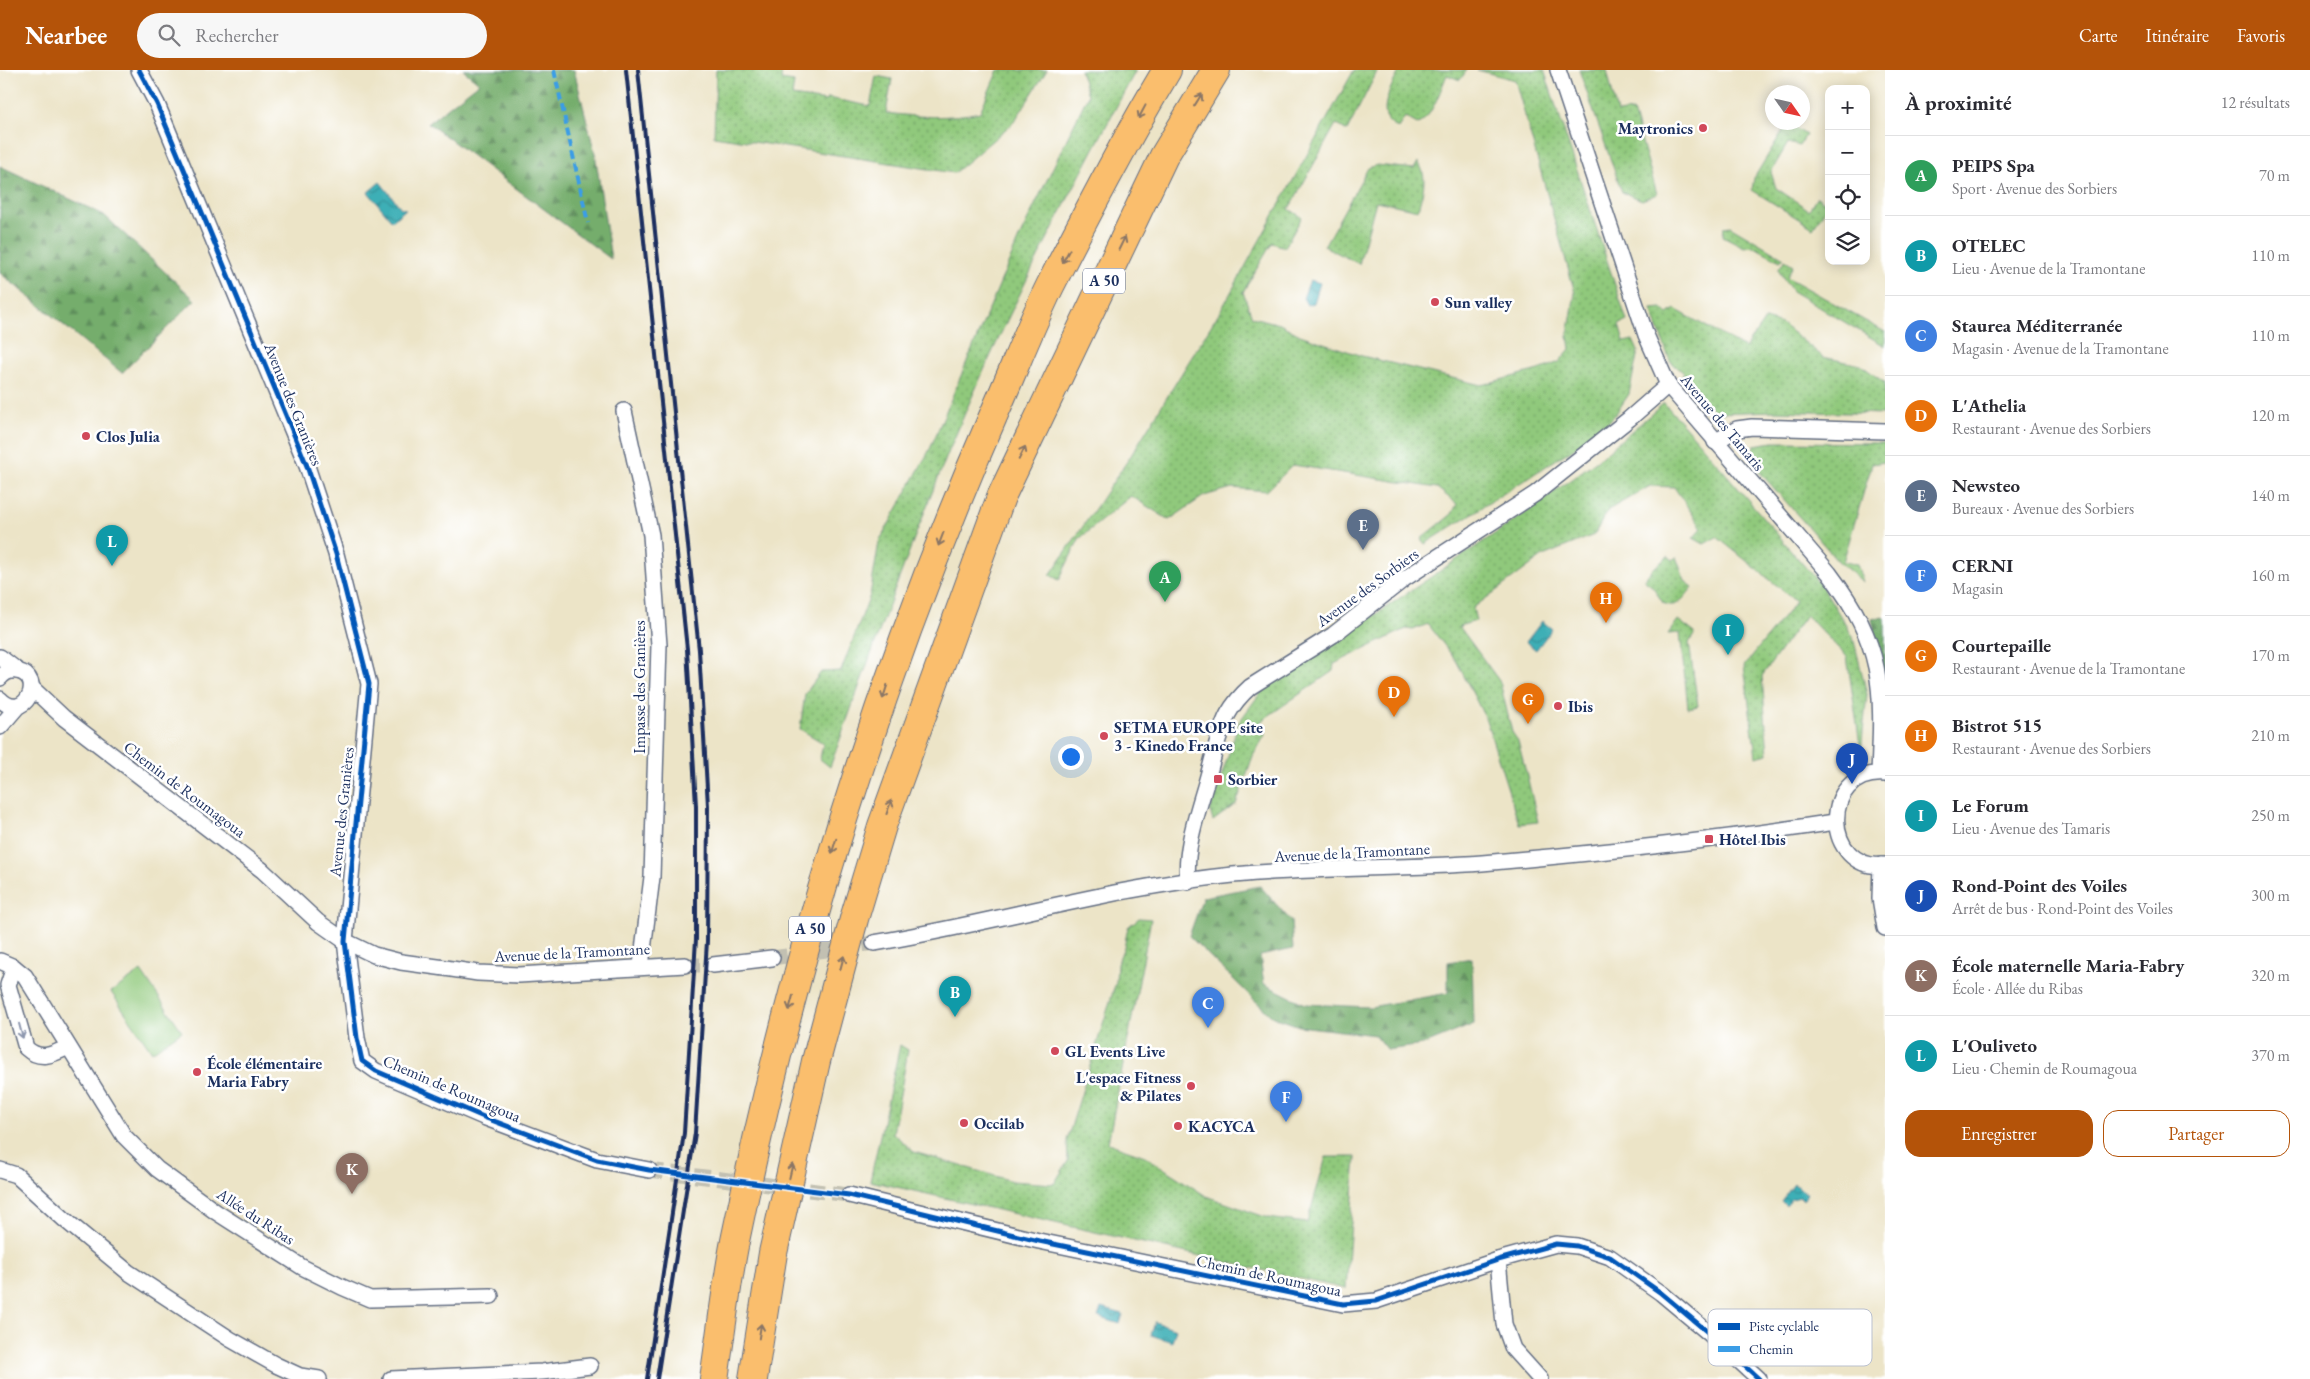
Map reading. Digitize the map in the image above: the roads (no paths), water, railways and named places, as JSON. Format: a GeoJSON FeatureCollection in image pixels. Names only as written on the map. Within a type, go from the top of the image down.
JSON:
{"type":"FeatureCollection","features":[{"type":"Feature","properties":{"kind":"highway","name":"A 50"},"geometry":{"type":"LineString","coordinates":[[714,1379],[735,1243],[778,1052],[817,901],[900,646],[959,494],[1049,288],[1145,106],[1167,70]]}},
{"type":"Feature","properties":{"kind":"highway","name":"A 50"},"geometry":{"type":"LineString","coordinates":[[753,1379],[773,1253],[816,1061],[854,919],[882,826],[1001,497],[1164,156],[1216,70]]}},
{"type":"Feature","properties":{"kind":"street","name":"Avenue des Granières"},"geometry":{"type":"LineString","coordinates":[[138,70],[159,107],[307,466],[336,554],[370,684],[345,941]]}},
{"type":"Feature","properties":{"kind":"street","name":"Avenue des Tamaris"},"geometry":{"type":"LineString","coordinates":[[1558,70],[1646,334],[1668,385],[1829,573],[1851,601],[1864,626],[1878,672],[1882,774]]}},
{"type":"Feature","properties":{"kind":"street","name":"Avenue des Sorbiers"},"geometry":{"type":"LineString","coordinates":[[1188,882],[1187,868],[1197,818],[1221,730],[1239,697],[1250,687],[1333,635],[1404,579],[1535,494],[1629,419],[1668,385]]}},
{"type":"Feature","properties":{"kind":"street","name":"Impasse des Granières"},"geometry":{"type":"LineString","coordinates":[[624,410],[651,535],[660,645],[652,877],[641,966]]}},
{"type":"Feature","properties":{"kind":"street"},"geometry":{"type":"LineString","coordinates":[[1715,442],[1737,429],[1752,427],[1885,431]]}},
{"type":"Feature","properties":{"kind":"street"},"geometry":{"type":"LineString","coordinates":[[0,657],[18,672]]}},
{"type":"Feature","properties":{"kind":"street","name":"Chemin de Roumagoua"},"geometry":{"type":"LineString","coordinates":[[18,672],[28,677],[32,688],[64,718],[262,870],[318,922],[345,941],[357,1038],[362,1061],[376,1071],[486,1118],[588,1156],[649,1170]]}},
{"type":"Feature","properties":{"kind":"street"},"geometry":{"type":"LineString","coordinates":[[0,678],[7,673],[18,672]]}},
{"type":"Feature","properties":{"kind":"street"},"geometry":{"type":"LineString","coordinates":[[0,727],[28,700],[32,688]]}},
{"type":"Feature","properties":{"kind":"street","name":"Chemin de Roumagoua"},"geometry":{"type":"LineString","coordinates":[[0,700],[8,705],[21,705],[64,718]]}},
{"type":"Feature","properties":{"kind":"street"},"geometry":{"type":"LineString","coordinates":[[1882,774],[1864,776],[1852,784],[1843,794],[1837,808],[1835,822],[1838,834],[1850,853],[1864,862],[1883,865],[1880,898],[1885,928]]}},
{"type":"Feature","properties":{"kind":"street","name":"Avenue de la Tramontane"},"geometry":{"type":"LineString","coordinates":[[874,943],[951,929],[1134,890],[1234,875],[1481,863],[1709,839],[1835,822]]}},
{"type":"Feature","properties":{"kind":"street","name":"Avenue de la Tramontane"},"geometry":{"type":"LineString","coordinates":[[345,941],[374,954],[401,962],[478,973],[519,975],[641,966],[685,965]]}},
{"type":"Feature","properties":{"kind":"street"},"geometry":{"type":"LineString","coordinates":[[713,965],[772,958]]}},
{"type":"Feature","properties":{"kind":"street","name":"Allée du Ribas"},"geometry":{"type":"LineString","coordinates":[[7,964],[8,985],[26,1048],[32,1054],[44,1058],[68,1047]]}},
{"type":"Feature","properties":{"kind":"street","name":"Allée du Ribas"},"geometry":{"type":"LineString","coordinates":[[7,964],[25,976],[124,1136],[157,1169],[216,1212],[302,1267],[370,1299],[490,1296]]}},
{"type":"Feature","properties":{"kind":"street"},"geometry":{"type":"LineString","coordinates":[[0,1170],[16,1175],[64,1219],[128,1272],[230,1338],[276,1365],[300,1376],[319,1379]]}},
{"type":"Feature","properties":{"kind":"street","name":"Chemin de Roumagoua"},"geometry":{"type":"LineString","coordinates":[[849,1195],[1039,1241],[1343,1304],[1376,1301],[1498,1260],[1556,1244],[1577,1246],[1610,1257],[1661,1293],[1708,1332]]}},
{"type":"Feature","properties":{"kind":"street"},"geometry":{"type":"LineString","coordinates":[[1498,1260],[1500,1293],[1507,1332],[1513,1349],[1540,1379]]}},
{"type":"Feature","properties":{"kind":"street"},"geometry":{"type":"LineString","coordinates":[[391,1379],[542,1372],[590,1366]]}},
{"type":"Feature","properties":{"kind":"street","name":"Chemin de Roumagoua"},"geometry":{"type":"LineString","coordinates":[[1745,1366],[1759,1379]]}},
{"type":"Feature","properties":{"kind":"water"},"geometry":{"type":"Polygon","coordinates":[[[380,182],[401,208],[406,209],[392,221],[368,192],[380,182]]]}},
{"type":"Feature","properties":{"kind":"water"},"geometry":{"type":"Polygon","coordinates":[[[1310,280],[1320,283],[1314,303],[1307,305],[1303,298],[1310,280]]]}},
{"type":"Feature","properties":{"kind":"water"},"geometry":{"type":"Polygon","coordinates":[[[1542,621],[1552,629],[1536,650],[1526,642],[1542,621]]]}},
{"type":"Feature","properties":{"kind":"water"},"geometry":{"type":"Polygon","coordinates":[[[1794,1184],[1807,1195],[1803,1200],[1800,1197],[1792,1199],[1786,1206],[1781,1201],[1794,1184]]]}},
{"type":"Feature","properties":{"kind":"water"},"geometry":{"type":"Polygon","coordinates":[[[1101,1308],[1123,1314],[1120,1324],[1098,1317],[1101,1308]]]}},
{"type":"Feature","properties":{"kind":"water"},"geometry":{"type":"Polygon","coordinates":[[[1155,1322],[1176,1329],[1172,1342],[1151,1335],[1155,1322]]]}},
{"type":"Feature","properties":{"kind":"tunnel"},"geometry":{"type":"LineString","coordinates":[[772,958],[874,943]]}},
{"type":"Feature","properties":{"kind":"tunnel"},"geometry":{"type":"LineString","coordinates":[[685,965],[713,965]]}},
{"type":"Feature","properties":{"kind":"tunnel"},"geometry":{"type":"LineString","coordinates":[[649,1170],[849,1195]]}},
{"type":"Feature","properties":{"kind":"railway"},"geometry":{"type":"LineString","coordinates":[[626,70],[687,649],[696,806],[696,939],[684,1133],[647,1379]]}},
{"type":"Feature","properties":{"kind":"railway"},"geometry":{"type":"LineString","coordinates":[[638,70],[699,650],[708,806],[707,941],[695,1133],[657,1379]]}},
{"type":"Feature","properties":{"kind":"place","name":"Maytronics"},"geometry":{"type":"Point","coordinates":[1703,128]}},
{"type":"Feature","properties":{"kind":"place","name":"Sun valley"},"geometry":{"type":"Point","coordinates":[1435,302]}},
{"type":"Feature","properties":{"kind":"place","name":"Clos Julia"},"geometry":{"type":"Point","coordinates":[86,436]}},
{"type":"Feature","properties":{"kind":"place","name":"Newsteo"},"geometry":{"type":"Point","coordinates":[1363,550]}},
{"type":"Feature","properties":{"kind":"place","name":"L'Ouliveto"},"geometry":{"type":"Point","coordinates":[112,566]}},
{"type":"Feature","properties":{"kind":"place","name":"PEIPS Spa"},"geometry":{"type":"Point","coordinates":[1165,602]}},
{"type":"Feature","properties":{"kind":"place","name":"Bistrot 515"},"geometry":{"type":"Point","coordinates":[1606,623]}},
{"type":"Feature","properties":{"kind":"place","name":"Le Forum"},"geometry":{"type":"Point","coordinates":[1728,655]}},
{"type":"Feature","properties":{"kind":"place","name":"Ibis"},"geometry":{"type":"Point","coordinates":[1558,706]}},
{"type":"Feature","properties":{"kind":"place","name":"L'Athelia"},"geometry":{"type":"Point","coordinates":[1394,717]}},
{"type":"Feature","properties":{"kind":"place","name":"Courtepaille"},"geometry":{"type":"Point","coordinates":[1528,724]}},
{"type":"Feature","properties":{"kind":"place","name":"SETMA EUROPE site 3 - Kinedo France"},"geometry":{"type":"Point","coordinates":[1104,736]}},
{"type":"Feature","properties":{"kind":"place","name":"Sorbier"},"geometry":{"type":"Point","coordinates":[1218,779]}},
{"type":"Feature","properties":{"kind":"place","name":"Rond-Point des Voiles"},"geometry":{"type":"Point","coordinates":[1852,784]}},
{"type":"Feature","properties":{"kind":"place","name":"Hôtel Ibis"},"geometry":{"type":"Point","coordinates":[1709,839]}},
{"type":"Feature","properties":{"kind":"place","name":"OTELEC"},"geometry":{"type":"Point","coordinates":[955,1017]}},
{"type":"Feature","properties":{"kind":"place","name":"Staurea Méditerranée"},"geometry":{"type":"Point","coordinates":[1208,1028]}},
{"type":"Feature","properties":{"kind":"place","name":"GL Events Live"},"geometry":{"type":"Point","coordinates":[1055,1051]}},
{"type":"Feature","properties":{"kind":"place","name":"École élémentaire Maria Fabry"},"geometry":{"type":"Point","coordinates":[197,1072]}},
{"type":"Feature","properties":{"kind":"place","name":"L'espace Fitness & Pilates"},"geometry":{"type":"Point","coordinates":[1191,1086]}},
{"type":"Feature","properties":{"kind":"place","name":"CERNI"},"geometry":{"type":"Point","coordinates":[1286,1122]}},
{"type":"Feature","properties":{"kind":"place","name":"Occilab"},"geometry":{"type":"Point","coordinates":[964,1123]}},
{"type":"Feature","properties":{"kind":"place","name":"KACYCA"},"geometry":{"type":"Point","coordinates":[1178,1126]}},
{"type":"Feature","properties":{"kind":"place","name":"École maternelle Maria-Fabry"},"geometry":{"type":"Point","coordinates":[352,1194]}}]}
